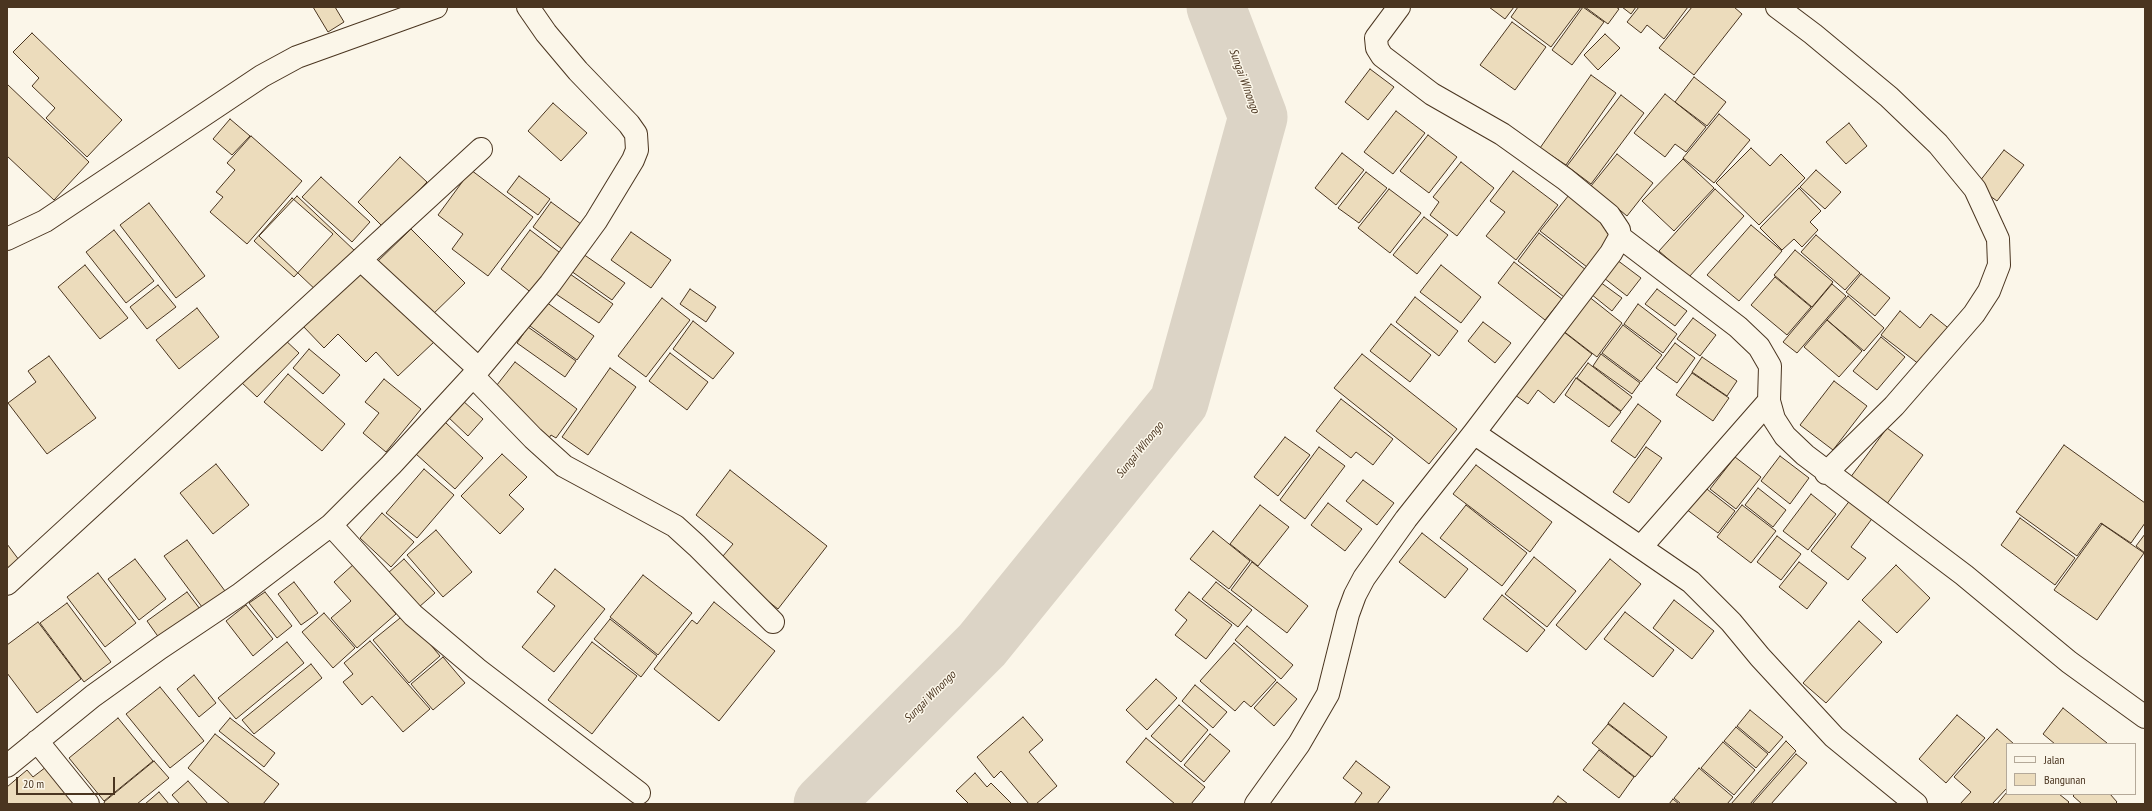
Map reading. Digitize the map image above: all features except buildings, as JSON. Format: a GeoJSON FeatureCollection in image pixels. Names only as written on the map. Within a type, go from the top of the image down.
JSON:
{"type":"FeatureCollection","features":[{"type":"Feature","properties":{"kind":"street"},"geometry":{"type":"LineString","coordinates":[[7,239],[45,221],[262,76],[304,54],[436,7]]}},
{"type":"Feature","properties":{"kind":"street"},"geometry":{"type":"LineString","coordinates":[[7,766],[36,740],[154,653],[239,595],[331,525],[391,465],[476,372],[550,284],[596,221],[628,172],[637,150],[636,134],[629,124],[578,70],[546,33],[528,7]]}},
{"type":"Feature","properties":{"kind":"street"},"geometry":{"type":"LineString","coordinates":[[1256,804],[1306,733],[1328,694],[1348,614],[1354,595],[1364,578],[1406,519],[1474,433],[1611,253],[1620,237],[1619,230],[1609,214],[1565,178],[1502,134],[1432,94],[1382,56],[1376,48],[1376,38],[1399,7]]}},
{"type":"Feature","properties":{"kind":"street"},"geometry":{"type":"LineString","coordinates":[[1777,7],[1813,34],[1888,97],[1938,144],[1975,189],[1998,239],[1999,265],[1989,291],[1974,314],[1894,406],[1826,473]]}},
{"type":"Feature","properties":{"kind":"street"},"geometry":{"type":"LineString","coordinates":[[7,584],[481,149]]}},
{"type":"Feature","properties":{"kind":"street"},"geometry":{"type":"LineString","coordinates":[[1620,237],[1738,327],[1759,347],[1770,366],[1769,402],[1774,419],[1785,436],[1826,473],[1939,556],[2069,662],[2145,717]]}},
{"type":"Feature","properties":{"kind":"street"},"geometry":{"type":"LineString","coordinates":[[361,260],[476,372],[533,438],[564,466],[675,526],[773,622]]}},
{"type":"Feature","properties":{"kind":"street"},"geometry":{"type":"LineString","coordinates":[[1641,547],[1769,402]]}},
{"type":"Feature","properties":{"kind":"street"},"geometry":{"type":"LineString","coordinates":[[1474,433],[1691,582],[1731,622],[1760,657],[1834,737],[1916,804]]}},
{"type":"Feature","properties":{"kind":"street"},"geometry":{"type":"LineString","coordinates":[[331,525],[413,615],[477,668],[639,793]]}},
{"type":"Feature","properties":{"kind":"street"},"geometry":{"type":"LineString","coordinates":[[36,740],[88,804]]}},
{"type":"Feature","properties":{"kind":"waterway","name":"Sungai WInongo"},"geometry":{"type":"LineString","coordinates":[[823,804],[982,645],[1179,402],[1258,117],[1216,7]]}}]}
